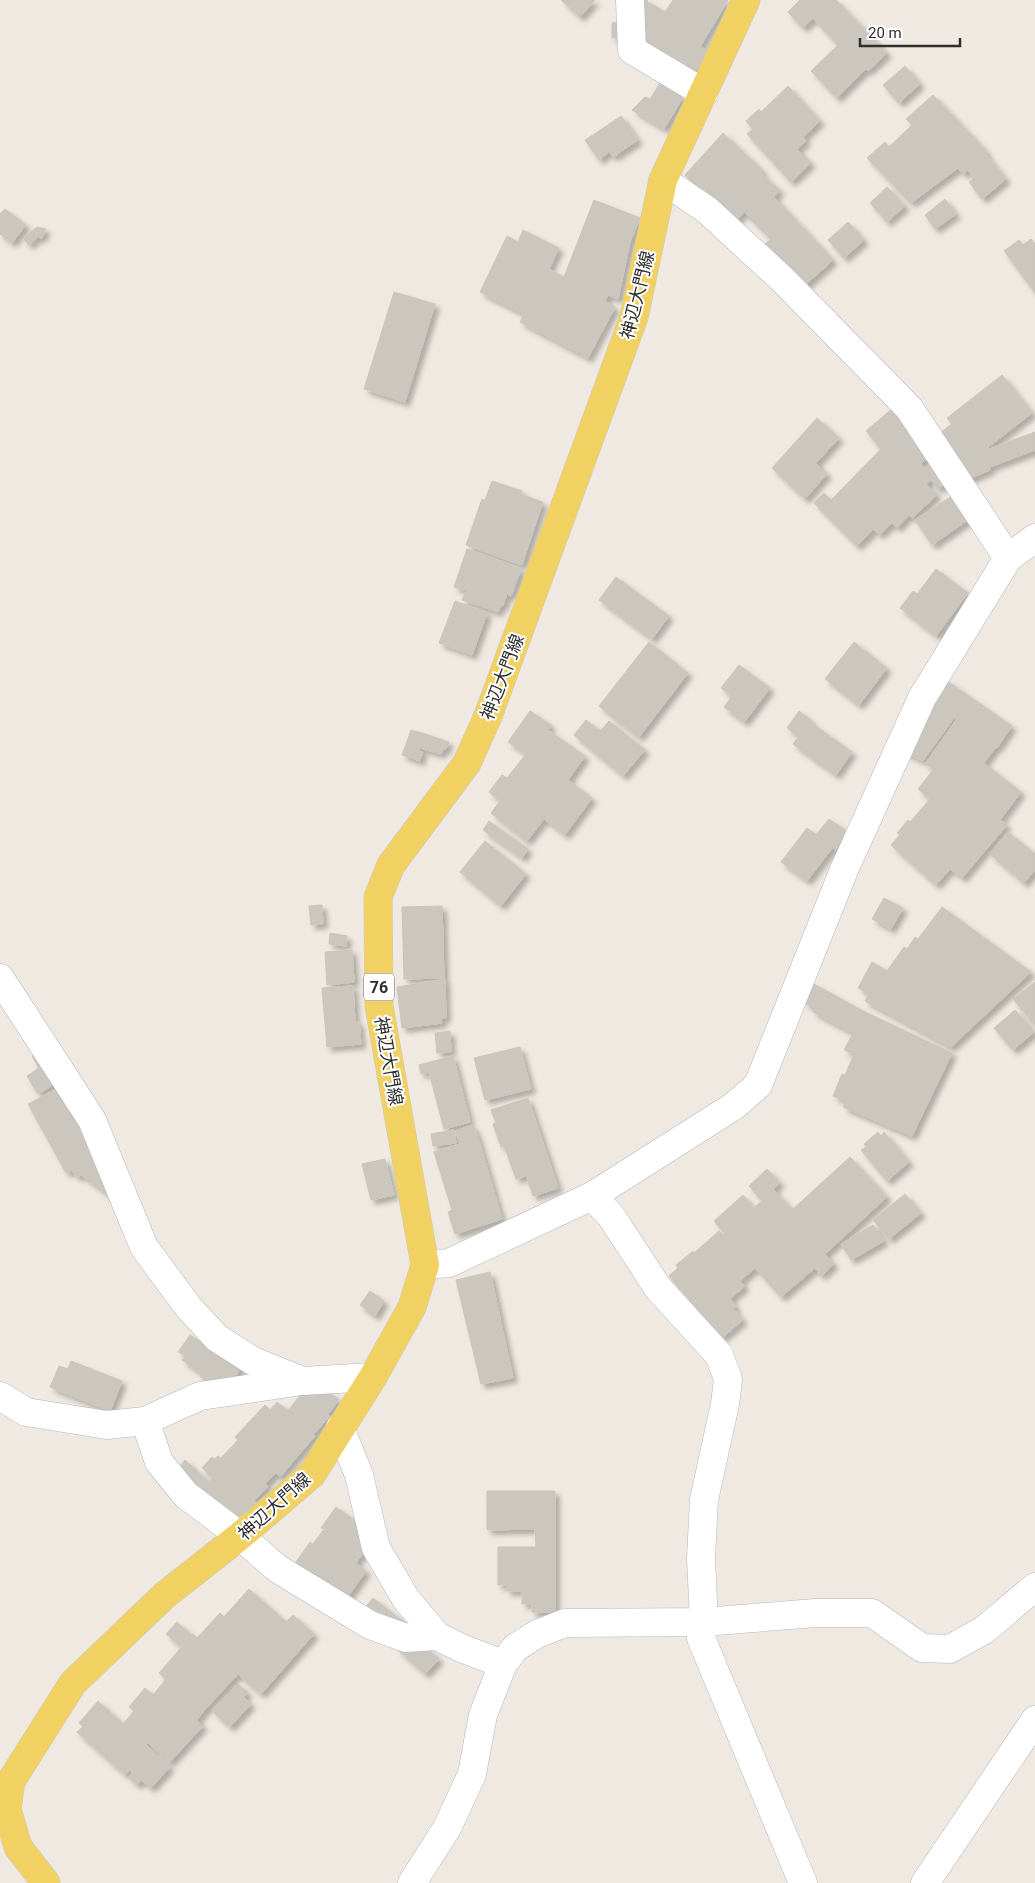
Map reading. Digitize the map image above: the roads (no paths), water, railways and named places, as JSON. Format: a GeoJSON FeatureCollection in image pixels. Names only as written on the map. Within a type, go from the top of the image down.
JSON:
{"type":"FeatureCollection","features":[{"type":"Feature","properties":{"kind":"main road","name":"神辺大門線"},"geometry":{"type":"LineString","coordinates":[[46,1883],[6,1828],[7,1809],[12,1781],[73,1683],[165,1595],[240,1536],[312,1474],[373,1377],[412,1307],[425,1265],[379,1006],[378,898],[391,866],[467,763],[488,716],[634,317],[663,180],[746,0]]}},
{"type":"Feature","properties":{"kind":"street"},"geometry":{"type":"LineString","coordinates":[[630,0],[632,50],[704,93]]}},
{"type":"Feature","properties":{"kind":"street"},"geometry":{"type":"LineString","coordinates":[[663,180],[707,210],[721,222],[782,279],[909,408],[1008,558]]}},
{"type":"Feature","properties":{"kind":"street"},"geometry":{"type":"LineString","coordinates":[[425,1265],[450,1263],[592,1196],[734,1106],[758,1085],[844,870],[922,698],[1008,558],[1035,538]]}},
{"type":"Feature","properties":{"kind":"street"},"geometry":{"type":"LineString","coordinates":[[0,978],[92,1120],[144,1247],[189,1308],[217,1338],[253,1361],[302,1381]]}},
{"type":"Feature","properties":{"kind":"street"},"geometry":{"type":"LineString","coordinates":[[592,1196],[611,1216],[658,1288],[718,1355],[728,1379],[725,1404],[704,1500],[701,1558],[704,1622],[701,1638],[803,1883]]}},
{"type":"Feature","properties":{"kind":"street"},"geometry":{"type":"LineString","coordinates":[[0,1396],[26,1412],[107,1425],[145,1421],[200,1396],[302,1381],[373,1377]]}},
{"type":"Feature","properties":{"kind":"street"},"geometry":{"type":"LineString","coordinates":[[145,1421],[159,1462],[186,1495],[240,1536],[278,1569],[370,1625],[406,1638],[437,1636]]}},
{"type":"Feature","properties":{"kind":"street"},"geometry":{"type":"LineString","coordinates":[[340,1428],[359,1475],[376,1548],[406,1599],[437,1636],[460,1648],[503,1664]]}},
{"type":"Feature","properties":{"kind":"street"},"geometry":{"type":"LineString","coordinates":[[412,1883],[447,1828],[472,1774],[483,1715],[503,1664],[515,1648],[537,1634],[565,1623],[704,1622],[815,1613],[872,1613],[922,1648],[950,1648],[984,1630],[1035,1587]]}},
{"type":"Feature","properties":{"kind":"street"},"geometry":{"type":"LineString","coordinates":[[925,1883],[1035,1720]]}}]}
